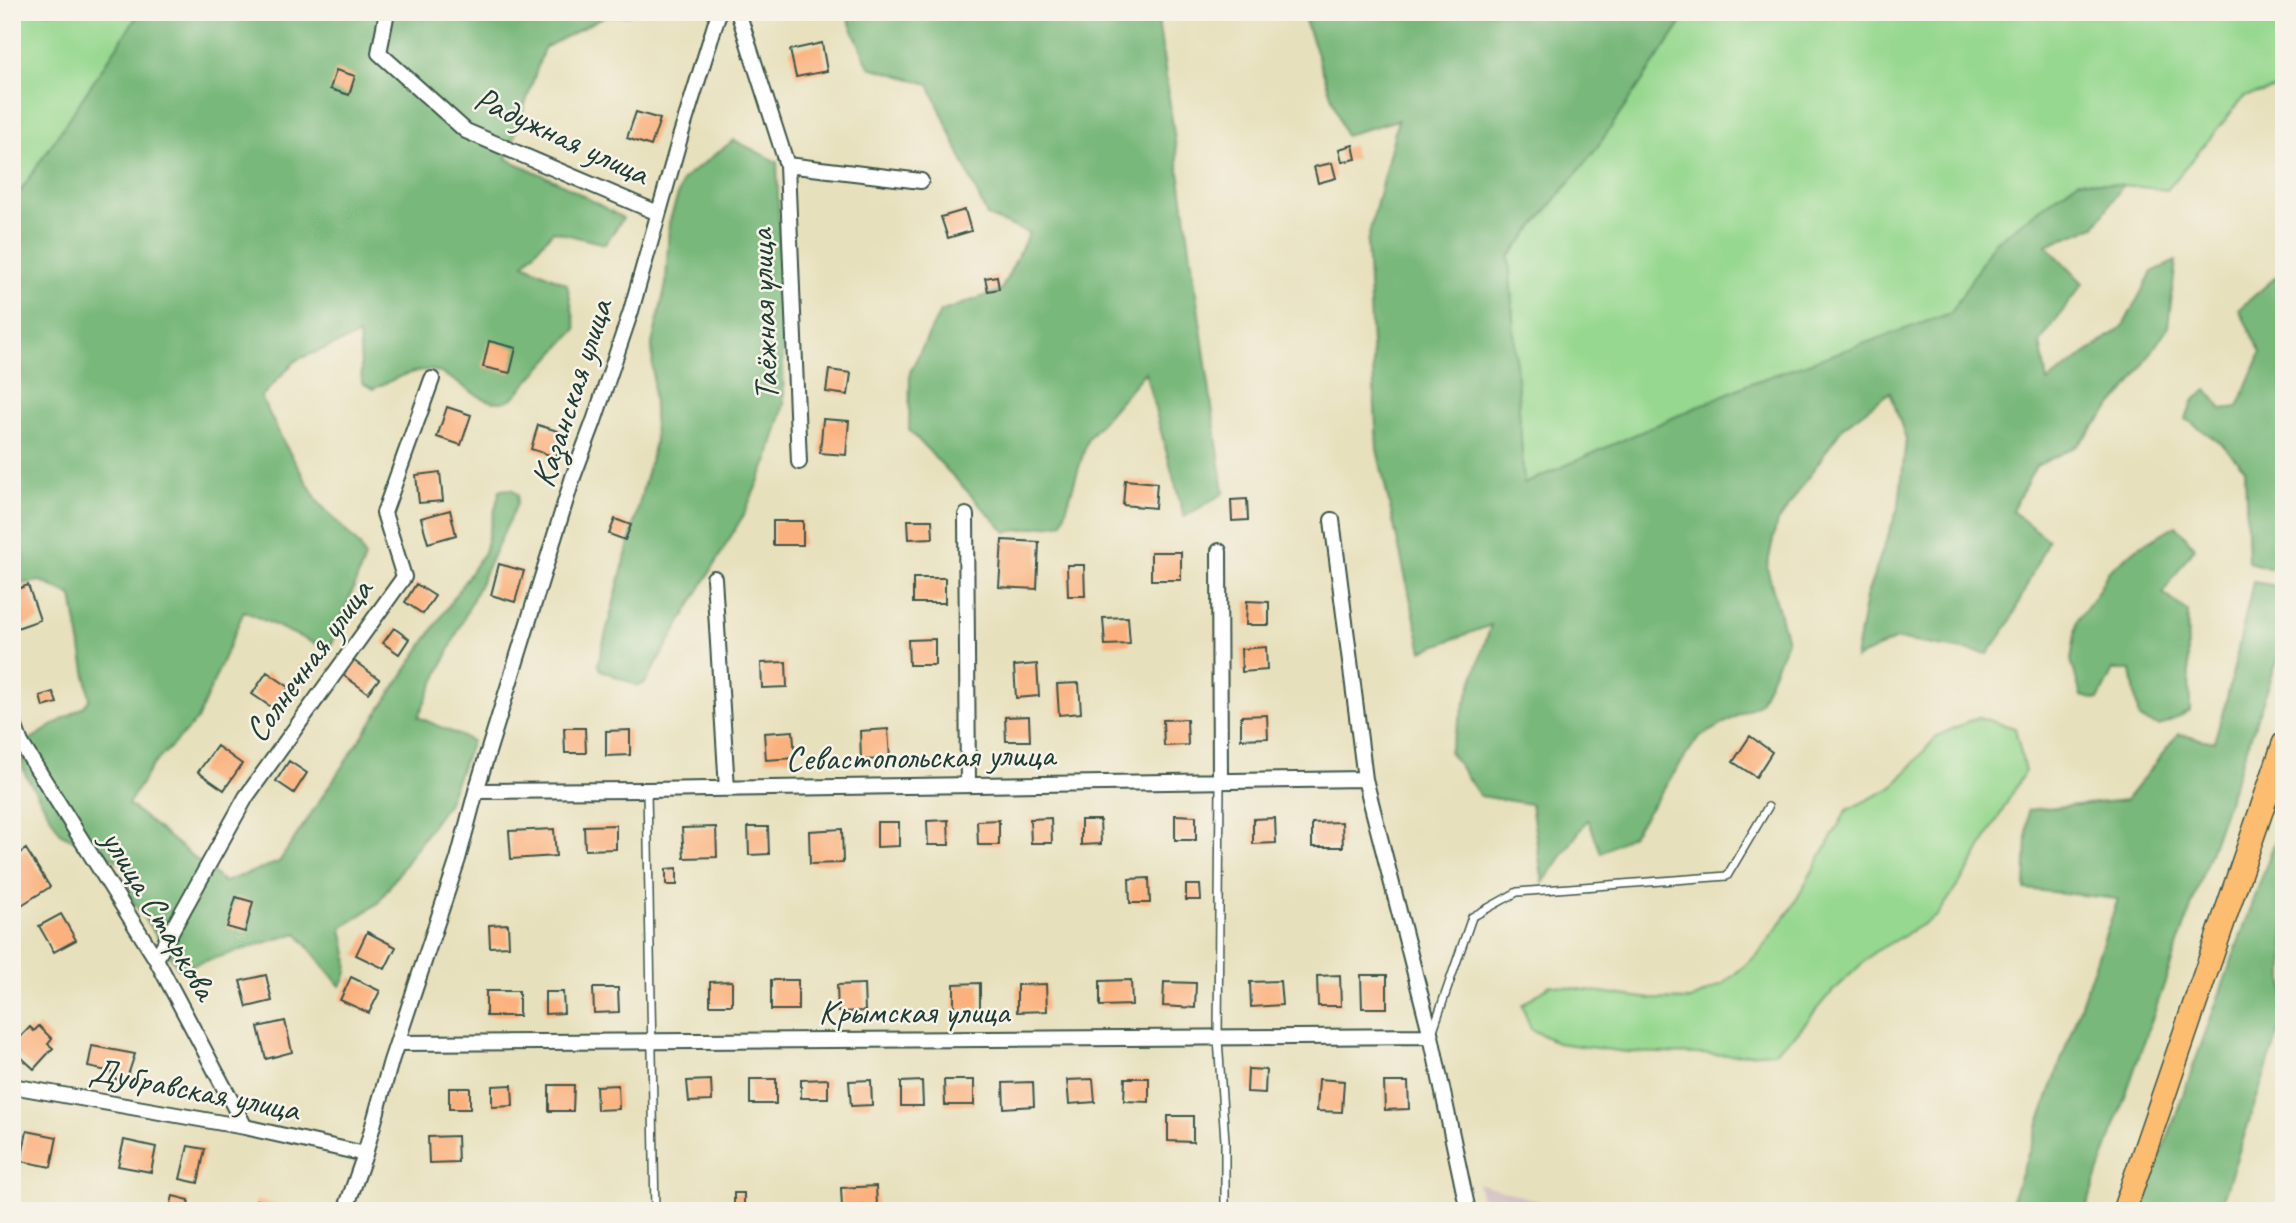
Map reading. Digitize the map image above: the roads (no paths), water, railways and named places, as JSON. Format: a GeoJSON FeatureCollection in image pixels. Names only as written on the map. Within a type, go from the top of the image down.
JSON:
{"type":"FeatureCollection","features":[{"type":"Feature","properties":{"kind":"main road"},"geometry":{"type":"LineString","coordinates":[[2124,1211],[2284,744]]}},
{"type":"Feature","properties":{"kind":"street","name":"Радужная улица"},"geometry":{"type":"LineString","coordinates":[[387,12],[379,53],[466,131],[659,212]]}},
{"type":"Feature","properties":{"kind":"street","name":"Казанская улица"},"geometry":{"type":"LineString","coordinates":[[345,1211],[458,859],[476,791],[573,477],[631,311],[719,12]]}},
{"type":"Feature","properties":{"kind":"street","name":"Таёжная улица"},"geometry":{"type":"LineString","coordinates":[[738,12],[787,165],[799,462]]}},
{"type":"Feature","properties":{"kind":"street"},"geometry":{"type":"LineString","coordinates":[[787,165],[921,181]]}},
{"type":"Feature","properties":{"kind":"street","name":"Солнечная улица"},"geometry":{"type":"LineString","coordinates":[[156,959],[246,797],[404,577],[384,513],[432,379]]}},
{"type":"Feature","properties":{"kind":"street"},"geometry":{"type":"LineString","coordinates":[[966,515],[968,785]]}},
{"type":"Feature","properties":{"kind":"street"},"geometry":{"type":"LineString","coordinates":[[1332,520],[1365,779],[1431,1036],[1468,1211]]}},
{"type":"Feature","properties":{"kind":"street"},"geometry":{"type":"LineString","coordinates":[[1219,551],[1220,781]]}},
{"type":"Feature","properties":{"kind":"street"},"geometry":{"type":"LineString","coordinates":[[714,578],[727,789]]}},
{"type":"Feature","properties":{"kind":"street","name":"улица Старкова"},"geometry":{"type":"LineString","coordinates":[[12,719],[17,743],[156,959],[245,1127]]}},
{"type":"Feature","properties":{"kind":"street","name":"Севастопольская улица"},"geometry":{"type":"LineString","coordinates":[[476,791],[1365,779]]}},
{"type":"Feature","properties":{"kind":"street","name":"Крымская улица"},"geometry":{"type":"LineString","coordinates":[[397,1044],[1431,1036]]}},
{"type":"Feature","properties":{"kind":"street","name":"Дубравская улица"},"geometry":{"type":"LineString","coordinates":[[12,1086],[245,1127],[365,1154]]}},
{"type":"Feature","properties":{"kind":"lane"},"geometry":{"type":"LineString","coordinates":[[1220,781],[1218,1039],[1225,1141],[1225,1211]]}},
{"type":"Feature","properties":{"kind":"lane"},"geometry":{"type":"LineString","coordinates":[[647,790],[655,1211]]}},
{"type":"Feature","properties":{"kind":"lane"},"geometry":{"type":"LineString","coordinates":[[1431,1036],[1472,917],[1517,892],[1727,876],[1768,807]]}}]}
